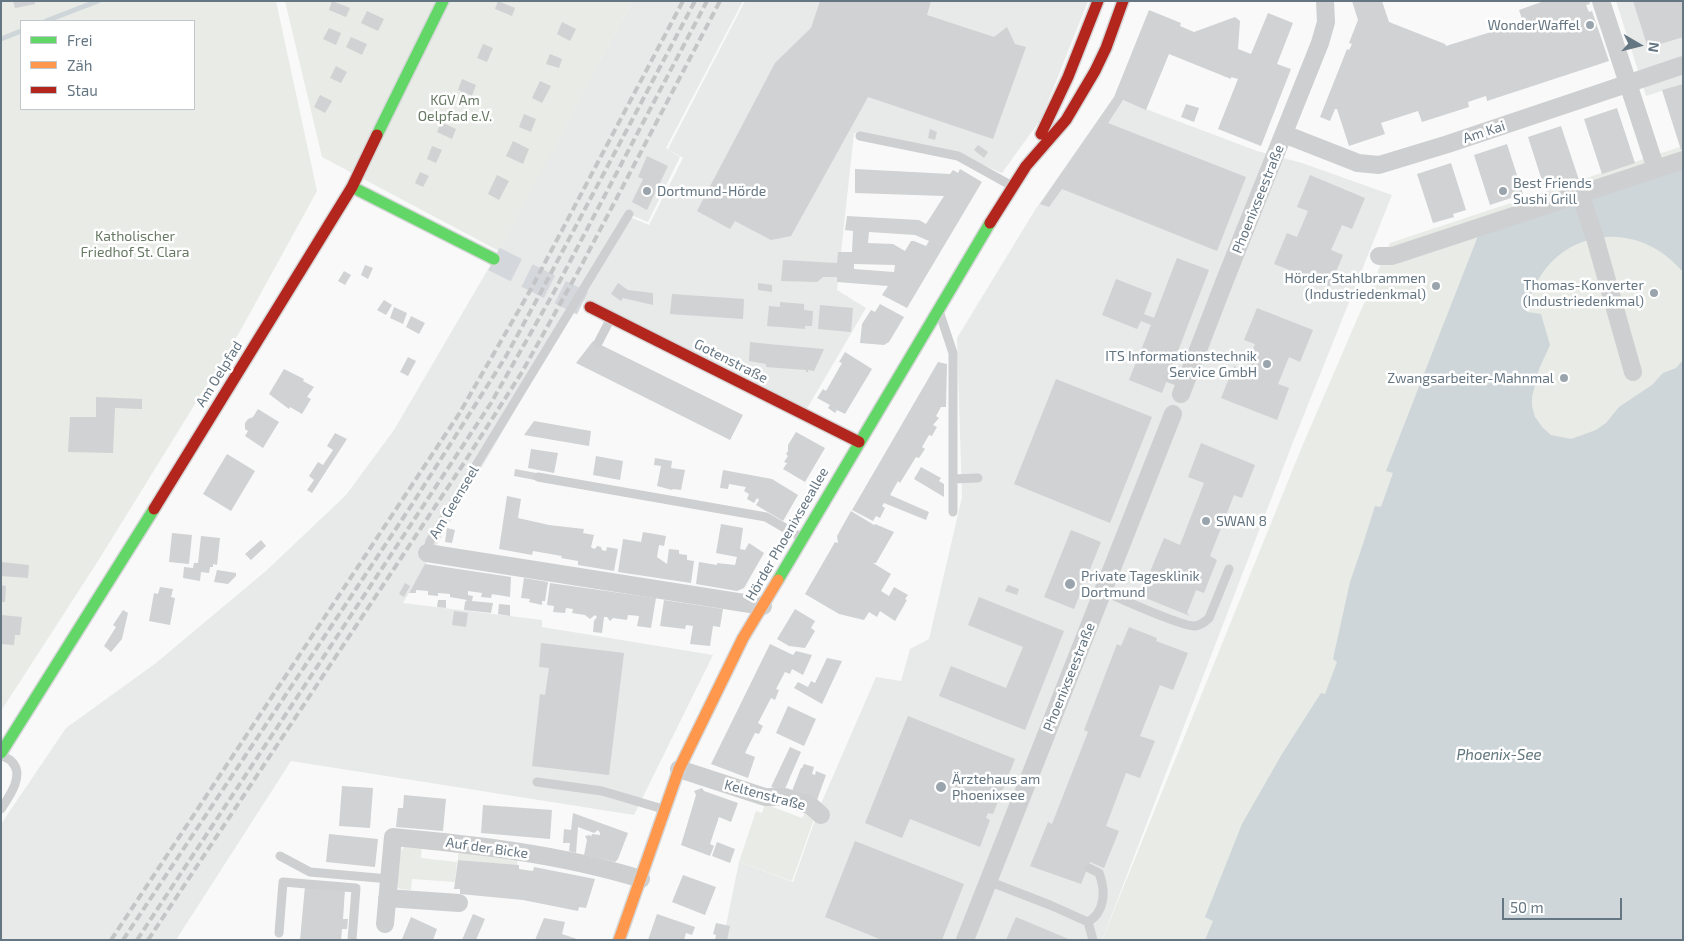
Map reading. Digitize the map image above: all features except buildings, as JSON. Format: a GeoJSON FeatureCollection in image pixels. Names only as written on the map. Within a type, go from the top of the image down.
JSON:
{"type":"FeatureCollection","features":[{"type":"Feature","properties":{"kind":"street","name":"Am Oelpfad"},"geometry":{"type":"LineString","coordinates":[[1,754],[352,187],[444,1]]}},
{"type":"Feature","properties":{"kind":"street","name":"Hörder Phoenixseeallee"},"geometry":{"type":"LineString","coordinates":[[1026,166],[1068,77],[1098,1]]}},
{"type":"Feature","properties":{"kind":"street","name":"Hörder Phoenixseeallee"},"geometry":{"type":"LineString","coordinates":[[620,940],[679,769],[743,638],[1012,186],[1026,166],[1066,120],[1076,104],[1098,63],[1123,1]]}},
{"type":"Feature","properties":{"kind":"street","name":"Phoenixseestraße"},"geometry":{"type":"LineString","coordinates":[[1178,385],[1224,280],[1320,43],[1326,22],[1325,1]]}},
{"type":"Feature","properties":{"kind":"street"},"geometry":{"type":"LineString","coordinates":[[1602,1],[1654,163]]}},
{"type":"Feature","properties":{"kind":"street","name":"Am Kai"},"geometry":{"type":"LineString","coordinates":[[1284,134],[1358,163],[1379,165],[1448,144],[1683,65]]}},
{"type":"Feature","properties":{"kind":"street"},"geometry":{"type":"LineString","coordinates":[[1387,261],[1423,237],[1536,201],[1584,192],[1654,163],[1683,160]]}},
{"type":"Feature","properties":{"kind":"street"},"geometry":{"type":"LineString","coordinates":[[352,187],[494,259]]}},
{"type":"Feature","properties":{"kind":"street"},"geometry":{"type":"LineString","coordinates":[[1584,192],[1633,372]]}},
{"type":"Feature","properties":{"kind":"street","name":"Gotenstraße"},"geometry":{"type":"LineString","coordinates":[[590,307],[859,442]]}},
{"type":"Feature","properties":{"kind":"street","name":"Phoenixseestraße"},"geometry":{"type":"LineString","coordinates":[[965,940],[1173,414]]}},
{"type":"Feature","properties":{"kind":"street","name":"Am Geenseel"},"geometry":{"type":"LineString","coordinates":[[427,553],[762,606]]}},
{"type":"Feature","properties":{"kind":"street","name":"Keltenstraße"},"geometry":{"type":"LineString","coordinates":[[679,769],[765,797],[785,797],[811,806],[821,815]]}},
{"type":"Feature","properties":{"kind":"street","name":"Auf der Bicke"},"geometry":{"type":"LineString","coordinates":[[385,924],[393,837],[464,844],[558,857],[641,879]]}},
{"type":"Feature","properties":{"kind":"street"},"geometry":{"type":"LineString","coordinates":[[387,898],[458,904]]}},
{"type":"Feature","properties":{"kind":"lane"},"geometry":{"type":"LineString","coordinates":[[860,136],[958,156],[1012,186]]}},
{"type":"Feature","properties":{"kind":"lane","name":"Am Geenseel"},"geometry":{"type":"LineString","coordinates":[[427,553],[430,541],[629,214]]}},
{"type":"Feature","properties":{"kind":"lane"},"geometry":{"type":"LineString","coordinates":[[938,310],[953,353],[953,512]]}},
{"type":"Feature","properties":{"kind":"lane"},"geometry":{"type":"LineString","coordinates":[[598,343],[611,318]]}},
{"type":"Feature","properties":{"kind":"lane"},"geometry":{"type":"LineString","coordinates":[[538,477],[766,517],[802,538]]}},
{"type":"Feature","properties":{"kind":"lane"},"geometry":{"type":"LineString","coordinates":[[953,479],[978,478]]}},
{"type":"Feature","properties":{"kind":"lane"},"geometry":{"type":"LineString","coordinates":[[1103,591],[1177,622],[1195,626],[1202,624],[1209,618],[1229,569]]}},
{"type":"Feature","properties":{"kind":"lane","name":"Am Oelpfad"},"geometry":{"type":"LineString","coordinates":[[1,754],[12,762],[16,772],[11,794],[1,809]]}},
{"type":"Feature","properties":{"kind":"lane"},"geometry":{"type":"LineString","coordinates":[[537,782],[602,791],[665,809]]}},
{"type":"Feature","properties":{"kind":"lane"},"geometry":{"type":"LineString","coordinates":[[280,856],[310,872],[389,879]]}},
{"type":"Feature","properties":{"kind":"lane"},"geometry":{"type":"LineString","coordinates":[[988,881],[1088,922],[1096,918],[1104,892],[1099,873],[1089,868]]}},
{"type":"Feature","properties":{"kind":"lane"},"geometry":{"type":"LineString","coordinates":[[279,933],[283,882],[356,888],[352,940]]}},
{"type":"Feature","properties":{"kind":"lane"},"geometry":{"type":"LineString","coordinates":[[1088,922],[1093,940]]}},
{"type":"Feature","properties":{"kind":"shaded area"},"geometry":{"type":"Polygon","coordinates":[[[632,1],[743,1],[666,148],[680,157],[648,222],[629,214],[403,603],[542,620],[542,627],[713,655],[634,815],[291,761],[176,940],[1,940],[1,824],[66,728],[156,663],[267,570],[346,495],[394,430],[494,259],[632,1]]]}},
{"type":"Feature","properties":{"kind":"shaded area"},"geometry":{"type":"Polygon","coordinates":[[[745,1],[1088,1],[1041,119],[1002,173],[959,155],[854,133],[837,290],[866,308],[805,412],[581,300],[630,217],[649,225],[683,158],[668,149],[745,1]]]}},
{"type":"Feature","properties":{"kind":"shaded area"},"geometry":{"type":"Polygon","coordinates":[[[1616,1],[1683,1],[1683,84],[1646,96],[1616,1]]]}},
{"type":"Feature","properties":{"kind":"shaded area"},"geometry":{"type":"Polygon","coordinates":[[[1114,97],[1257,151],[1302,163],[1392,195],[1293,442],[1102,940],[723,940],[739,862],[793,882],[820,806],[876,677],[901,681],[910,649],[929,639],[962,497],[957,338],[1035,210],[1114,97]]]}},
{"type":"Feature","properties":{"kind":"green space","name":"Katholischer Friedhof St. Clara"},"geometry":{"type":"Polygon","coordinates":[[[1,1],[276,1],[317,191],[239,333],[98,561],[1,711],[1,1]]]}},
{"type":"Feature","properties":{"kind":"green space","name":"KGV Am Oelpfad e.V."},"geometry":{"type":"Polygon","coordinates":[[[285,1],[632,1],[499,251],[322,157],[285,1]]]}},
{"type":"Feature","properties":{"kind":"green space","name":"Phoenix-See"},"geometry":{"type":"Polygon","coordinates":[[[1683,146],[1683,940],[1102,940],[1301,449],[1390,243],[1683,146]]]}},
{"type":"Feature","properties":{"kind":"green space"},"geometry":{"type":"Polygon","coordinates":[[[765,804],[802,818],[805,813],[815,816],[792,881],[739,862],[756,811],[762,813],[765,804]]]}},
{"type":"Feature","properties":{"kind":"green space"},"geometry":{"type":"Polygon","coordinates":[[[422,844],[421,858],[457,862],[455,882],[412,879],[411,890],[400,889],[396,886],[400,852],[405,846],[422,844]]]}},
{"type":"Feature","properties":{"kind":"green space"},"geometry":{"type":"Polygon","coordinates":[[[458,850],[518,857],[517,865],[458,860],[458,850]]]}},
{"type":"Feature","properties":{"kind":"water","name":"Phoenix-See"},"geometry":{"type":"Polygon","coordinates":[[[1683,169],[1683,272],[1662,253],[1639,241],[1615,237],[1591,239],[1569,248],[1550,263],[1536,285],[1527,312],[1541,314],[1550,345],[1539,369],[1532,397],[1532,406],[1535,417],[1551,435],[1571,439],[1596,430],[1606,423],[1619,407],[1652,385],[1663,373],[1676,368],[1683,360],[1683,940],[1205,940],[1213,921],[1205,917],[1242,824],[1282,754],[1321,693],[1325,694],[1337,662],[1333,659],[1350,582],[1375,506],[1381,507],[1393,473],[1386,471],[1478,236],[1683,169]]]}},
{"type":"Feature","properties":{"kind":"waterway"},"geometry":{"type":"LineString","coordinates":[[49,20],[98,1]]}},
{"type":"Feature","properties":{"kind":"waterway"},"geometry":{"type":"LineString","coordinates":[[1,39],[20,31]]}},
{"type":"Feature","properties":{"kind":"tunnel"},"geometry":{"type":"LineString","coordinates":[[494,259],[590,307]]}},
{"type":"Feature","properties":{"kind":"railway"},"geometry":{"type":"LineString","coordinates":[[111,940],[459,414],[531,289],[683,1]]}},
{"type":"Feature","properties":{"kind":"railway"},"geometry":{"type":"LineString","coordinates":[[123,940],[411,506],[505,358],[695,1]]}},
{"type":"Feature","properties":{"kind":"railway"},"geometry":{"type":"LineString","coordinates":[[137,940],[491,403],[554,292],[707,1]]}},
{"type":"Feature","properties":{"kind":"railway"},"geometry":{"type":"LineString","coordinates":[[148,940],[464,463],[522,372],[579,270],[720,1]]}},
{"type":"Feature","properties":{"kind":"traffic: fast"},"geometry":{"type":"LineString","coordinates":[[377,135],[443,1]]}},
{"type":"Feature","properties":{"kind":"traffic: fast"},"geometry":{"type":"LineString","coordinates":[[352,187],[494,259]]}},
{"type":"Feature","properties":{"kind":"traffic: fast"},"geometry":{"type":"LineString","coordinates":[[778,580],[990,223]]}},
{"type":"Feature","properties":{"kind":"traffic: fast"},"geometry":{"type":"LineString","coordinates":[[1,753],[154,509]]}},
{"type":"Feature","properties":{"kind":"traffic: slow"},"geometry":{"type":"LineString","coordinates":[[619,940],[679,769],[743,638],[778,580]]}},
{"type":"Feature","properties":{"kind":"traffic: jam"},"geometry":{"type":"LineString","coordinates":[[1041,134],[1068,77],[1098,1]]}},
{"type":"Feature","properties":{"kind":"traffic: jam"},"geometry":{"type":"LineString","coordinates":[[990,223],[1026,166],[1066,120],[1095,71],[1106,48],[1123,1]]}},
{"type":"Feature","properties":{"kind":"traffic: jam"},"geometry":{"type":"LineString","coordinates":[[154,509],[352,187],[377,135]]}},
{"type":"Feature","properties":{"kind":"traffic: jam"},"geometry":{"type":"LineString","coordinates":[[590,307],[859,442]]}},
{"type":"Feature","properties":{"kind":"place","name":"WonderWaffel"},"geometry":{"type":"Point","coordinates":[1590,25]}},
{"type":"Feature","properties":{"kind":"place","name":"Dortmund-Hörde"},"geometry":{"type":"Point","coordinates":[647,191]}},
{"type":"Feature","properties":{"kind":"place","name":"Best Friends Sushi Grill"},"geometry":{"type":"Point","coordinates":[1503,191]}},
{"type":"Feature","properties":{"kind":"place","name":"Hörder Stahlbrammen (Industriedenkmal)"},"geometry":{"type":"Point","coordinates":[1436,286]}},
{"type":"Feature","properties":{"kind":"place","name":"Thomas-Konverter (Industriedenkmal)"},"geometry":{"type":"Point","coordinates":[1654,293]}},
{"type":"Feature","properties":{"kind":"place","name":"ITS Informationstechnik Service GmbH"},"geometry":{"type":"Point","coordinates":[1267,364]}},
{"type":"Feature","properties":{"kind":"place","name":"Zwangsarbeiter-Mahnmal"},"geometry":{"type":"Point","coordinates":[1564,378]}},
{"type":"Feature","properties":{"kind":"place","name":"SWAN 8"},"geometry":{"type":"Point","coordinates":[1206,521]}},
{"type":"Feature","properties":{"kind":"place","name":"Private Tagesklinik Dortmund"},"geometry":{"type":"Point","coordinates":[1070,584]}},
{"type":"Feature","properties":{"kind":"place","name":"Ärztehaus am Phoenixsee"},"geometry":{"type":"Point","coordinates":[941,787]}}]}
